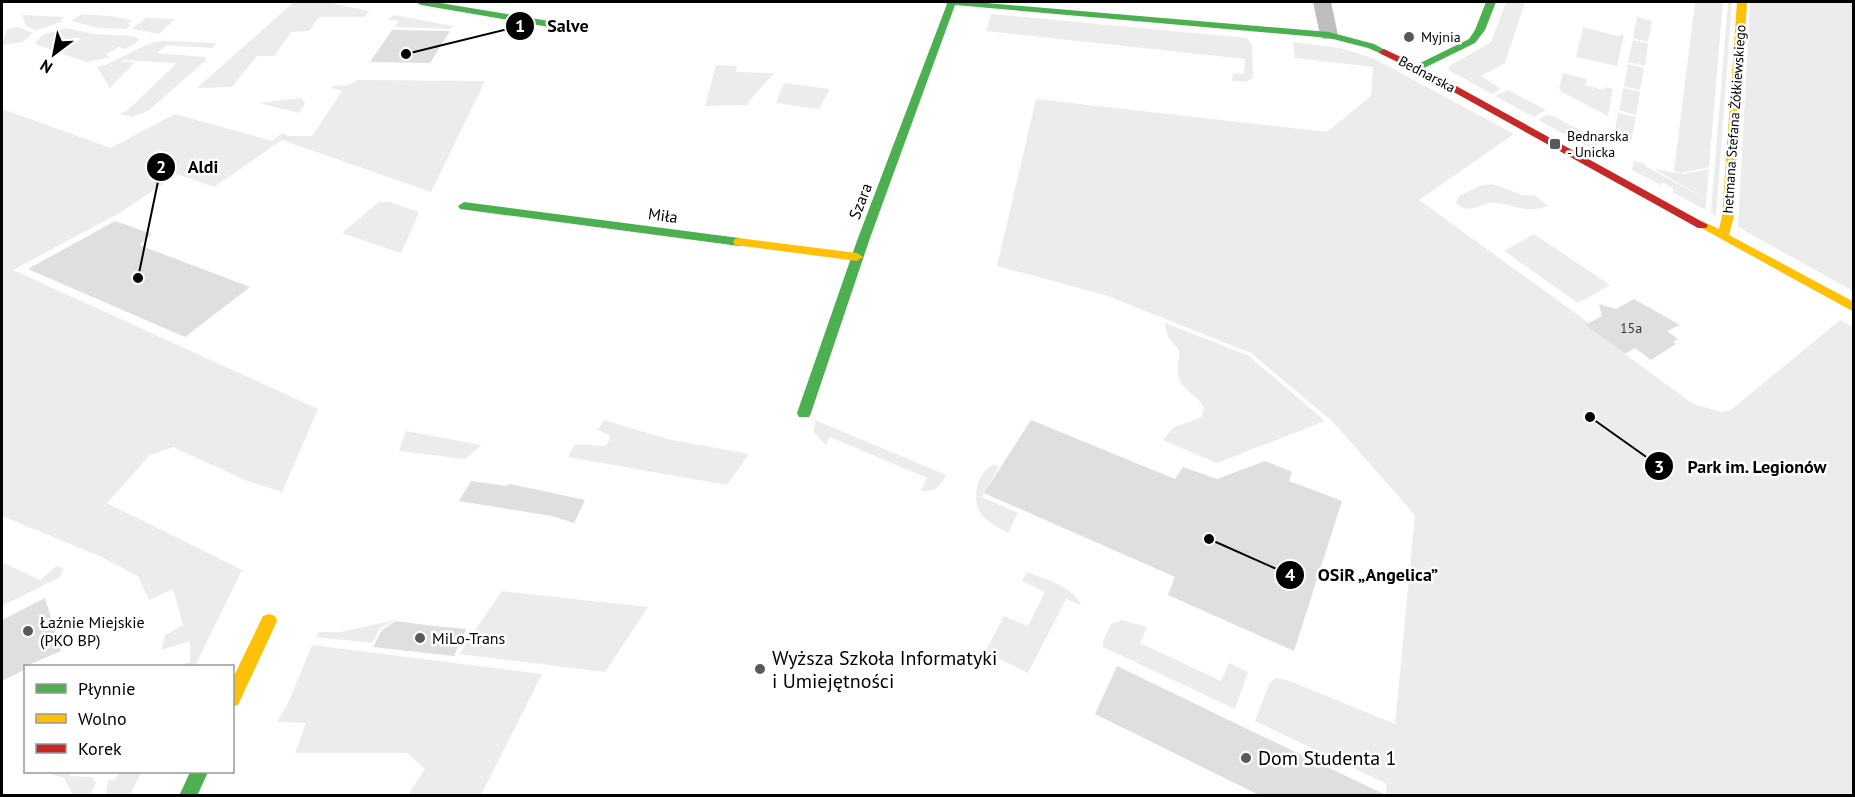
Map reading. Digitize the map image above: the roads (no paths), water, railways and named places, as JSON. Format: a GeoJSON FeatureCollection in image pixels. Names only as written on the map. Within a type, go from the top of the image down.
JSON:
{"type":"FeatureCollection","features":[{"type":"Feature","properties":{"kind":"street"},"geometry":{"type":"LineString","coordinates":[[421,2],[549,24]]}},
{"type":"Feature","properties":{"kind":"street","name":"Bednarska"},"geometry":{"type":"LineString","coordinates":[[951,2],[1065,6],[1329,35],[1376,48],[1417,68],[1854,308]]}},
{"type":"Feature","properties":{"kind":"street","name":"Szara"},"geometry":{"type":"LineString","coordinates":[[804,413],[857,257],[951,2]]}},
{"type":"Feature","properties":{"kind":"street"},"geometry":{"type":"LineString","coordinates":[[1322,2],[1329,35]]}},
{"type":"Feature","properties":{"kind":"street"},"geometry":{"type":"LineString","coordinates":[[1417,68],[1472,41],[1480,30],[1491,2]]}},
{"type":"Feature","properties":{"kind":"street","name":"hetmana Stefana Żółkiewskiego"},"geometry":{"type":"LineString","coordinates":[[1723,235],[1728,216],[1742,2]]}},
{"type":"Feature","properties":{"kind":"street","name":"Miła"},"geometry":{"type":"LineString","coordinates":[[464,206],[857,257]]}},
{"type":"Feature","properties":{"kind":"street"},"geometry":{"type":"LineString","coordinates":[[234,695],[269,621]]}},
{"type":"Feature","properties":{"kind":"street"},"geometry":{"type":"LineString","coordinates":[[188,795],[198,773]]}},
{"type":"Feature","properties":{"kind":"place","name":"Myjnia"},"geometry":{"type":"Point","coordinates":[1409,37]}},
{"type":"Feature","properties":{"kind":"place","name":"Salve"},"geometry":{"type":"Point","coordinates":[406,54]}},
{"type":"Feature","properties":{"kind":"place","name":"Bednarska - Unicka"},"geometry":{"type":"Point","coordinates":[1555,144]}},
{"type":"Feature","properties":{"kind":"place","name":"Aldi"},"geometry":{"type":"Point","coordinates":[138,278]}},
{"type":"Feature","properties":{"kind":"place","name":"Park im. Legionów"},"geometry":{"type":"Point","coordinates":[1590,417]}},
{"type":"Feature","properties":{"kind":"place","name":"OSiR „Angelica”"},"geometry":{"type":"Point","coordinates":[1209,539]}},
{"type":"Feature","properties":{"kind":"place","name":"Łaźnie Miejskie (PKO BP)"},"geometry":{"type":"Point","coordinates":[28,631]}},
{"type":"Feature","properties":{"kind":"place","name":"MiLo-Trans"},"geometry":{"type":"Point","coordinates":[420,638]}},
{"type":"Feature","properties":{"kind":"place","name":"Wyższa Szkoła Informatyki i Umiejętności"},"geometry":{"type":"Point","coordinates":[760,669]}},
{"type":"Feature","properties":{"kind":"place","name":"Dom Studenta 1"},"geometry":{"type":"Point","coordinates":[1246,758]}}]}
